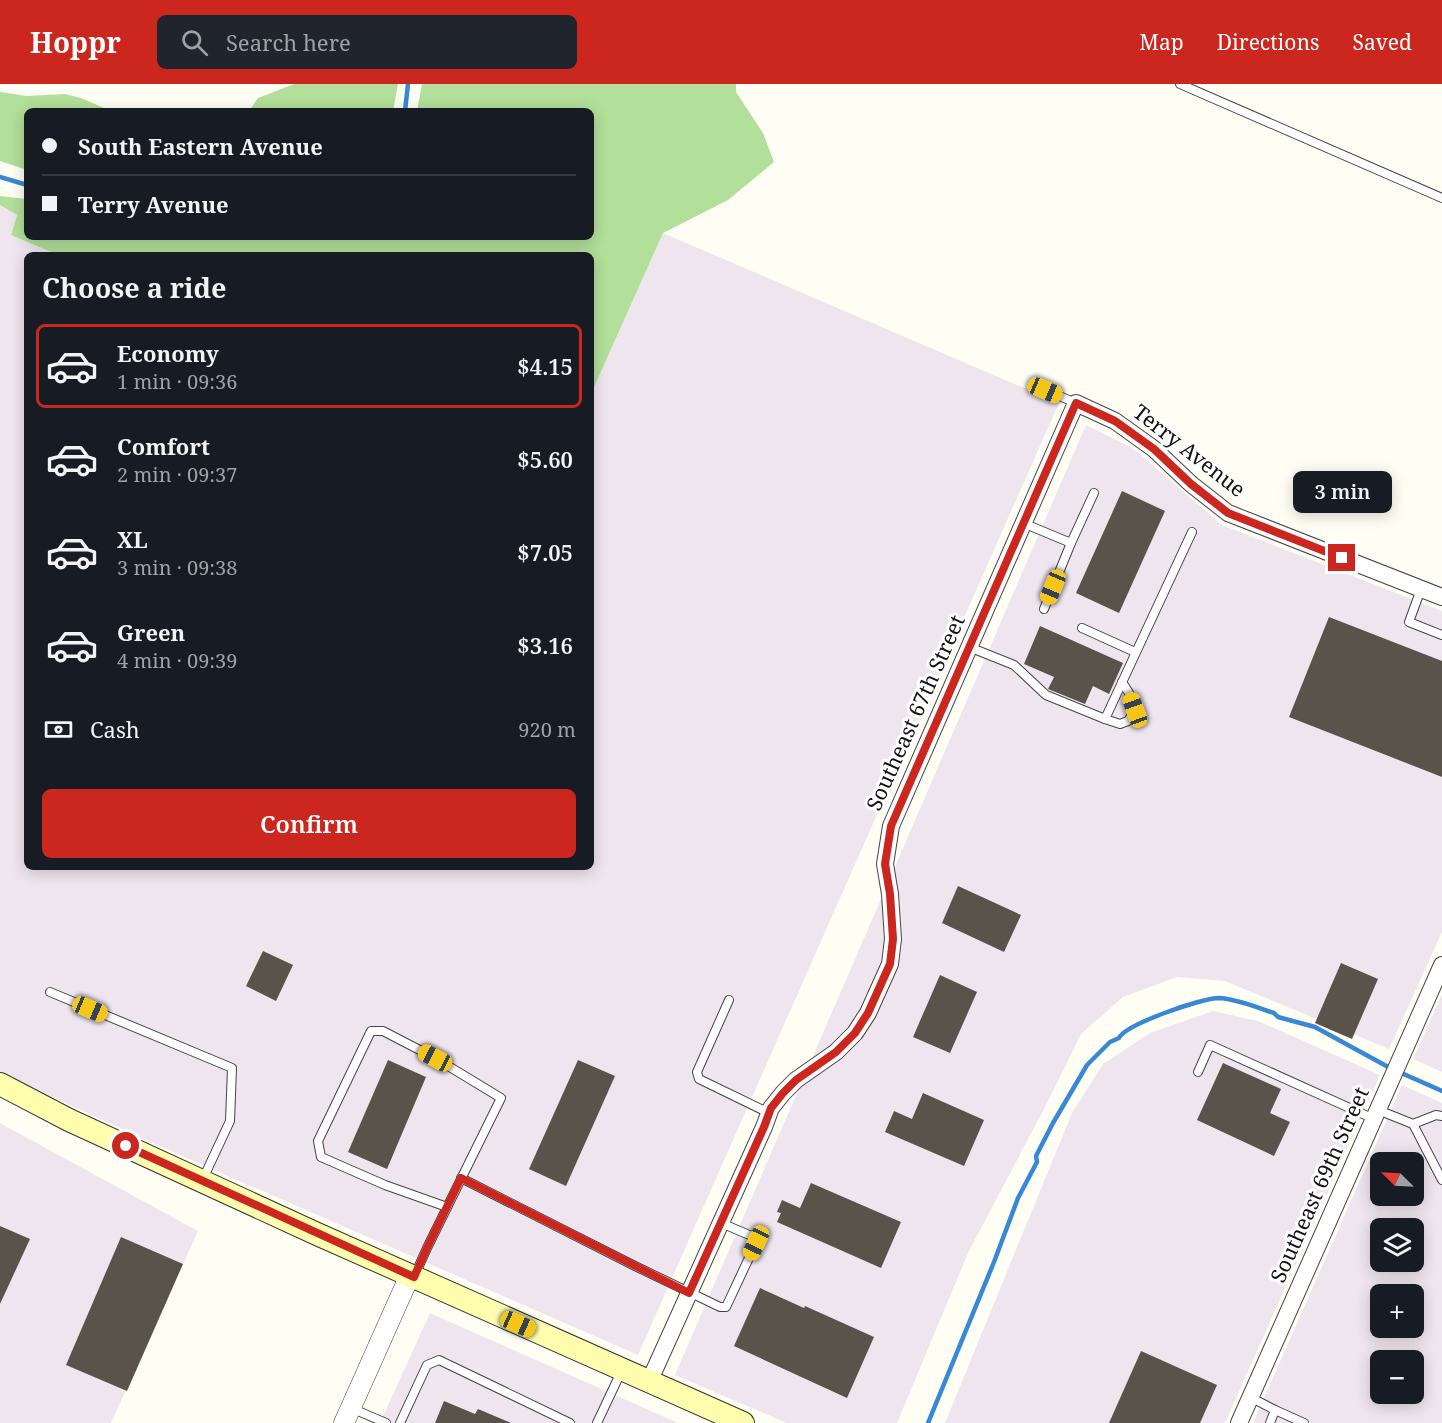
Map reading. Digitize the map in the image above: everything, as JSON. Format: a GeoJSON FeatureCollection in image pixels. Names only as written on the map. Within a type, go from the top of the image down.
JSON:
{"type":"FeatureCollection","features":[{"type":"Feature","properties":{"kind":"main road"},"geometry":{"type":"LineString","coordinates":[[0,1084],[69,1120],[202,1181],[743,1423]]}},
{"type":"Feature","properties":{"kind":"street","name":"Southeast 67th Street"},"geometry":{"type":"LineString","coordinates":[[649,1382],[771,1108],[796,1080],[836,1052],[855,1033],[868,1013],[890,964],[893,939],[885,864],[891,826],[1076,403]]}},
{"type":"Feature","properties":{"kind":"street","name":"Terry Avenue"},"geometry":{"type":"LineString","coordinates":[[1076,403],[1123,426],[1154,449],[1191,484],[1228,513],[1442,597]]}},
{"type":"Feature","properties":{"kind":"street","name":"Southeast 69th Street"},"geometry":{"type":"LineString","coordinates":[[1239,1423],[1442,965]]}},
{"type":"Feature","properties":{"kind":"street"},"geometry":{"type":"LineString","coordinates":[[347,1415],[412,1276]]}},
{"type":"Feature","properties":{"kind":"lane"},"geometry":{"type":"LineString","coordinates":[[1180,84],[1442,198]]}},
{"type":"Feature","properties":{"kind":"lane"},"geometry":{"type":"LineString","coordinates":[[1045,390],[1076,403]]}},
{"type":"Feature","properties":{"kind":"lane"},"geometry":{"type":"LineString","coordinates":[[1044,609],[1094,493]]}},
{"type":"Feature","properties":{"kind":"lane"},"geometry":{"type":"LineString","coordinates":[[1023,523],[1071,543]]}},
{"type":"Feature","properties":{"kind":"lane"},"geometry":{"type":"LineString","coordinates":[[1105,719],[1192,532]]}},
{"type":"Feature","properties":{"kind":"lane"},"geometry":{"type":"LineString","coordinates":[[1420,589],[1408,622],[1442,635]]}},
{"type":"Feature","properties":{"kind":"lane"},"geometry":{"type":"LineString","coordinates":[[1082,628],[1136,652]]}},
{"type":"Feature","properties":{"kind":"lane"},"geometry":{"type":"LineString","coordinates":[[969,647],[1014,665],[1046,694],[1120,724],[1128,721],[1135,710],[1122,682]]}},
{"type":"Feature","properties":{"kind":"lane"},"geometry":{"type":"LineString","coordinates":[[50,992],[232,1068],[230,1121],[202,1181]]}},
{"type":"Feature","properties":{"kind":"lane"},"geometry":{"type":"LineString","coordinates":[[729,1000],[697,1072],[699,1079],[769,1113]]}},
{"type":"Feature","properties":{"kind":"lane"},"geometry":{"type":"LineString","coordinates":[[412,1276],[447,1207],[501,1098],[435,1058],[383,1031],[371,1031],[318,1141],[321,1157],[385,1185],[447,1207]]}},
{"type":"Feature","properties":{"kind":"lane"},"geometry":{"type":"LineString","coordinates":[[1198,1072],[1210,1045],[1376,1114],[1413,1124],[1436,1115],[1442,1116]]}},
{"type":"Feature","properties":{"kind":"lane"},"geometry":{"type":"LineString","coordinates":[[1413,1124],[1442,1180]]}},
{"type":"Feature","properties":{"kind":"lane"},"geometry":{"type":"LineString","coordinates":[[461,1178],[689,1293],[720,1307],[726,1307],[756,1243],[754,1237],[721,1223]]}},
{"type":"Feature","properties":{"kind":"lane"},"geometry":{"type":"LineString","coordinates":[[400,1423],[427,1365],[439,1360],[570,1423]]}},
{"type":"Feature","properties":{"kind":"lane"},"geometry":{"type":"LineString","coordinates":[[597,1423],[622,1370]]}},
{"type":"Feature","properties":{"kind":"lane"},"geometry":{"type":"LineString","coordinates":[[1250,1397],[1304,1423]]}},
{"type":"Feature","properties":{"kind":"lane"},"geometry":{"type":"LineString","coordinates":[[1270,1423],[1275,1410]]}},
{"type":"Feature","properties":{"kind":"lane"},"geometry":{"type":"LineString","coordinates":[[347,1415],[386,1423]]}},
{"type":"Feature","properties":{"kind":"shaded area"},"geometry":{"type":"Polygon","coordinates":[[[0,205],[17,215],[11,235],[51,252],[24,252],[24,870],[594,870],[594,387],[663,233],[1059,403],[638,1355],[157,1145],[0,1073],[0,205]]]}},
{"type":"Feature","properties":{"kind":"shaded area"},"geometry":{"type":"Polygon","coordinates":[[[1086,425],[1134,449],[1222,525],[1442,611],[1442,932],[1389,1049],[1225,981],[1177,977],[1123,997],[1081,1034],[969,1251],[897,1423],[787,1423],[675,1375],[1086,425]]]}},
{"type":"Feature","properties":{"kind":"shaded area"},"geometry":{"type":"Polygon","coordinates":[[[1442,994],[1442,1072],[1413,1059],[1442,994]]]}},
{"type":"Feature","properties":{"kind":"shaded area"},"geometry":{"type":"Polygon","coordinates":[[[1213,1011],[1258,1021],[1380,1075],[1225,1423],[945,1423],[1072,1113],[1103,1064],[1150,1033],[1213,1011]]]}},
{"type":"Feature","properties":{"kind":"shaded area"},"geometry":{"type":"Polygon","coordinates":[[[1402,1085],[1442,1103],[1442,1423],[1253,1423],[1370,1158],[1370,1206],[1424,1206],[1424,1152],[1372,1152],[1402,1085]]]}},
{"type":"Feature","properties":{"kind":"shaded area"},"geometry":{"type":"Polygon","coordinates":[[[0,1123],[198,1231],[111,1423],[0,1423],[0,1123]]]}},
{"type":"Feature","properties":{"kind":"shaded area"},"geometry":{"type":"Polygon","coordinates":[[[430,1313],[678,1423],[380,1423],[430,1313]]]}},
{"type":"Feature","properties":{"kind":"green space"},"geometry":{"type":"Polygon","coordinates":[[[294,84],[398,84],[394,108],[251,108],[258,98],[294,84]]]}},
{"type":"Feature","properties":{"kind":"green space"},"geometry":{"type":"Polygon","coordinates":[[[422,84],[736,84],[736,92],[763,133],[774,162],[728,200],[663,233],[594,387],[594,252],[51,252],[11,235],[17,215],[0,205],[0,196],[24,199],[24,240],[594,240],[594,108],[418,108],[422,84]]]}},
{"type":"Feature","properties":{"kind":"green space"},"geometry":{"type":"Polygon","coordinates":[[[0,92],[27,96],[65,94],[104,108],[24,108],[24,169],[0,161],[0,92]]]}},
{"type":"Feature","properties":{"kind":"building"},"geometry":{"type":"Polygon","coordinates":[[[1122,491],[1165,511],[1119,613],[1076,593],[1122,491]]]}},
{"type":"Feature","properties":{"kind":"building"},"geometry":{"type":"Polygon","coordinates":[[[1329,617],[1442,661],[1442,777],[1289,717],[1329,617]]]}},
{"type":"Feature","properties":{"kind":"building"},"geometry":{"type":"Polygon","coordinates":[[[1040,626],[1123,663],[1109,694],[1093,686],[1085,704],[1048,689],[1054,677],[1024,664],[1040,626]]]}},
{"type":"Feature","properties":{"kind":"building"},"geometry":{"type":"Polygon","coordinates":[[[958,886],[1021,915],[1004,952],[942,923],[958,886]]]}},
{"type":"Feature","properties":{"kind":"building"},"geometry":{"type":"Polygon","coordinates":[[[263,951],[293,965],[276,1001],[246,986],[263,951]]]}},
{"type":"Feature","properties":{"kind":"building"},"geometry":{"type":"Polygon","coordinates":[[[1341,963],[1378,979],[1352,1039],[1315,1023],[1341,963]]]}},
{"type":"Feature","properties":{"kind":"building"},"geometry":{"type":"Polygon","coordinates":[[[940,975],[977,992],[950,1053],[913,1037],[940,975]]]}},
{"type":"Feature","properties":{"kind":"building"},"geometry":{"type":"Polygon","coordinates":[[[388,1060],[426,1077],[387,1169],[348,1152],[388,1060]]]}},
{"type":"Feature","properties":{"kind":"building"},"geometry":{"type":"Polygon","coordinates":[[[578,1060],[615,1076],[566,1186],[529,1169],[578,1060]]]}},
{"type":"Feature","properties":{"kind":"building"},"geometry":{"type":"Polygon","coordinates":[[[1223,1063],[1281,1089],[1270,1113],[1290,1122],[1274,1156],[1197,1120],[1223,1063]]]}},
{"type":"Feature","properties":{"kind":"building"},"geometry":{"type":"Polygon","coordinates":[[[923,1093],[984,1120],[964,1166],[885,1132],[894,1111],[912,1119],[923,1093]]]}},
{"type":"Feature","properties":{"kind":"building"},"geometry":{"type":"Polygon","coordinates":[[[811,1183],[901,1222],[881,1268],[777,1222],[781,1213],[777,1212],[782,1200],[800,1208],[811,1183]]]}},
{"type":"Feature","properties":{"kind":"building"},"geometry":{"type":"Polygon","coordinates":[[[0,1226],[30,1239],[0,1304],[0,1226]]]}},
{"type":"Feature","properties":{"kind":"building"},"geometry":{"type":"Polygon","coordinates":[[[121,1237],[183,1264],[127,1391],[66,1365],[121,1237]]]}},
{"type":"Feature","properties":{"kind":"building"},"geometry":{"type":"Polygon","coordinates":[[[760,1288],[874,1337],[847,1398],[734,1346],[760,1288]]]}},
{"type":"Feature","properties":{"kind":"building"},"geometry":{"type":"Polygon","coordinates":[[[1141,1351],[1217,1385],[1200,1423],[1109,1423],[1141,1351]]]}},
{"type":"Feature","properties":{"kind":"building"},"geometry":{"type":"Polygon","coordinates":[[[444,1401],[475,1414],[478,1409],[511,1423],[435,1423],[444,1401]]]}},
{"type":"Feature","properties":{"kind":"waterway"},"geometry":{"type":"LineString","coordinates":[[405,108],[408,84]]}},
{"type":"Feature","properties":{"kind":"waterway"},"geometry":{"type":"LineString","coordinates":[[0,177],[24,184]]}},
{"type":"Feature","properties":{"kind":"waterway"},"geometry":{"type":"LineString","coordinates":[[928,1423],[1018,1198],[1037,1162],[1036,1156],[1087,1065],[1110,1042],[1125,1032],[1149,1019],[1197,1002],[1219,998],[1233,1000],[1274,1013],[1278,1017],[1315,1027],[1390,1068],[1442,1091]]}},
{"type":"Feature","properties":{"kind":"route"},"geometry":{"type":"LineString","coordinates":[[126,1146],[414,1277],[461,1178],[689,1293],[771,1108],[796,1080],[836,1052],[855,1033],[868,1013],[890,964],[893,939],[885,864],[891,826],[1076,403],[1115,421],[1154,449],[1191,484],[1228,513],[1342,558]]}}]}
